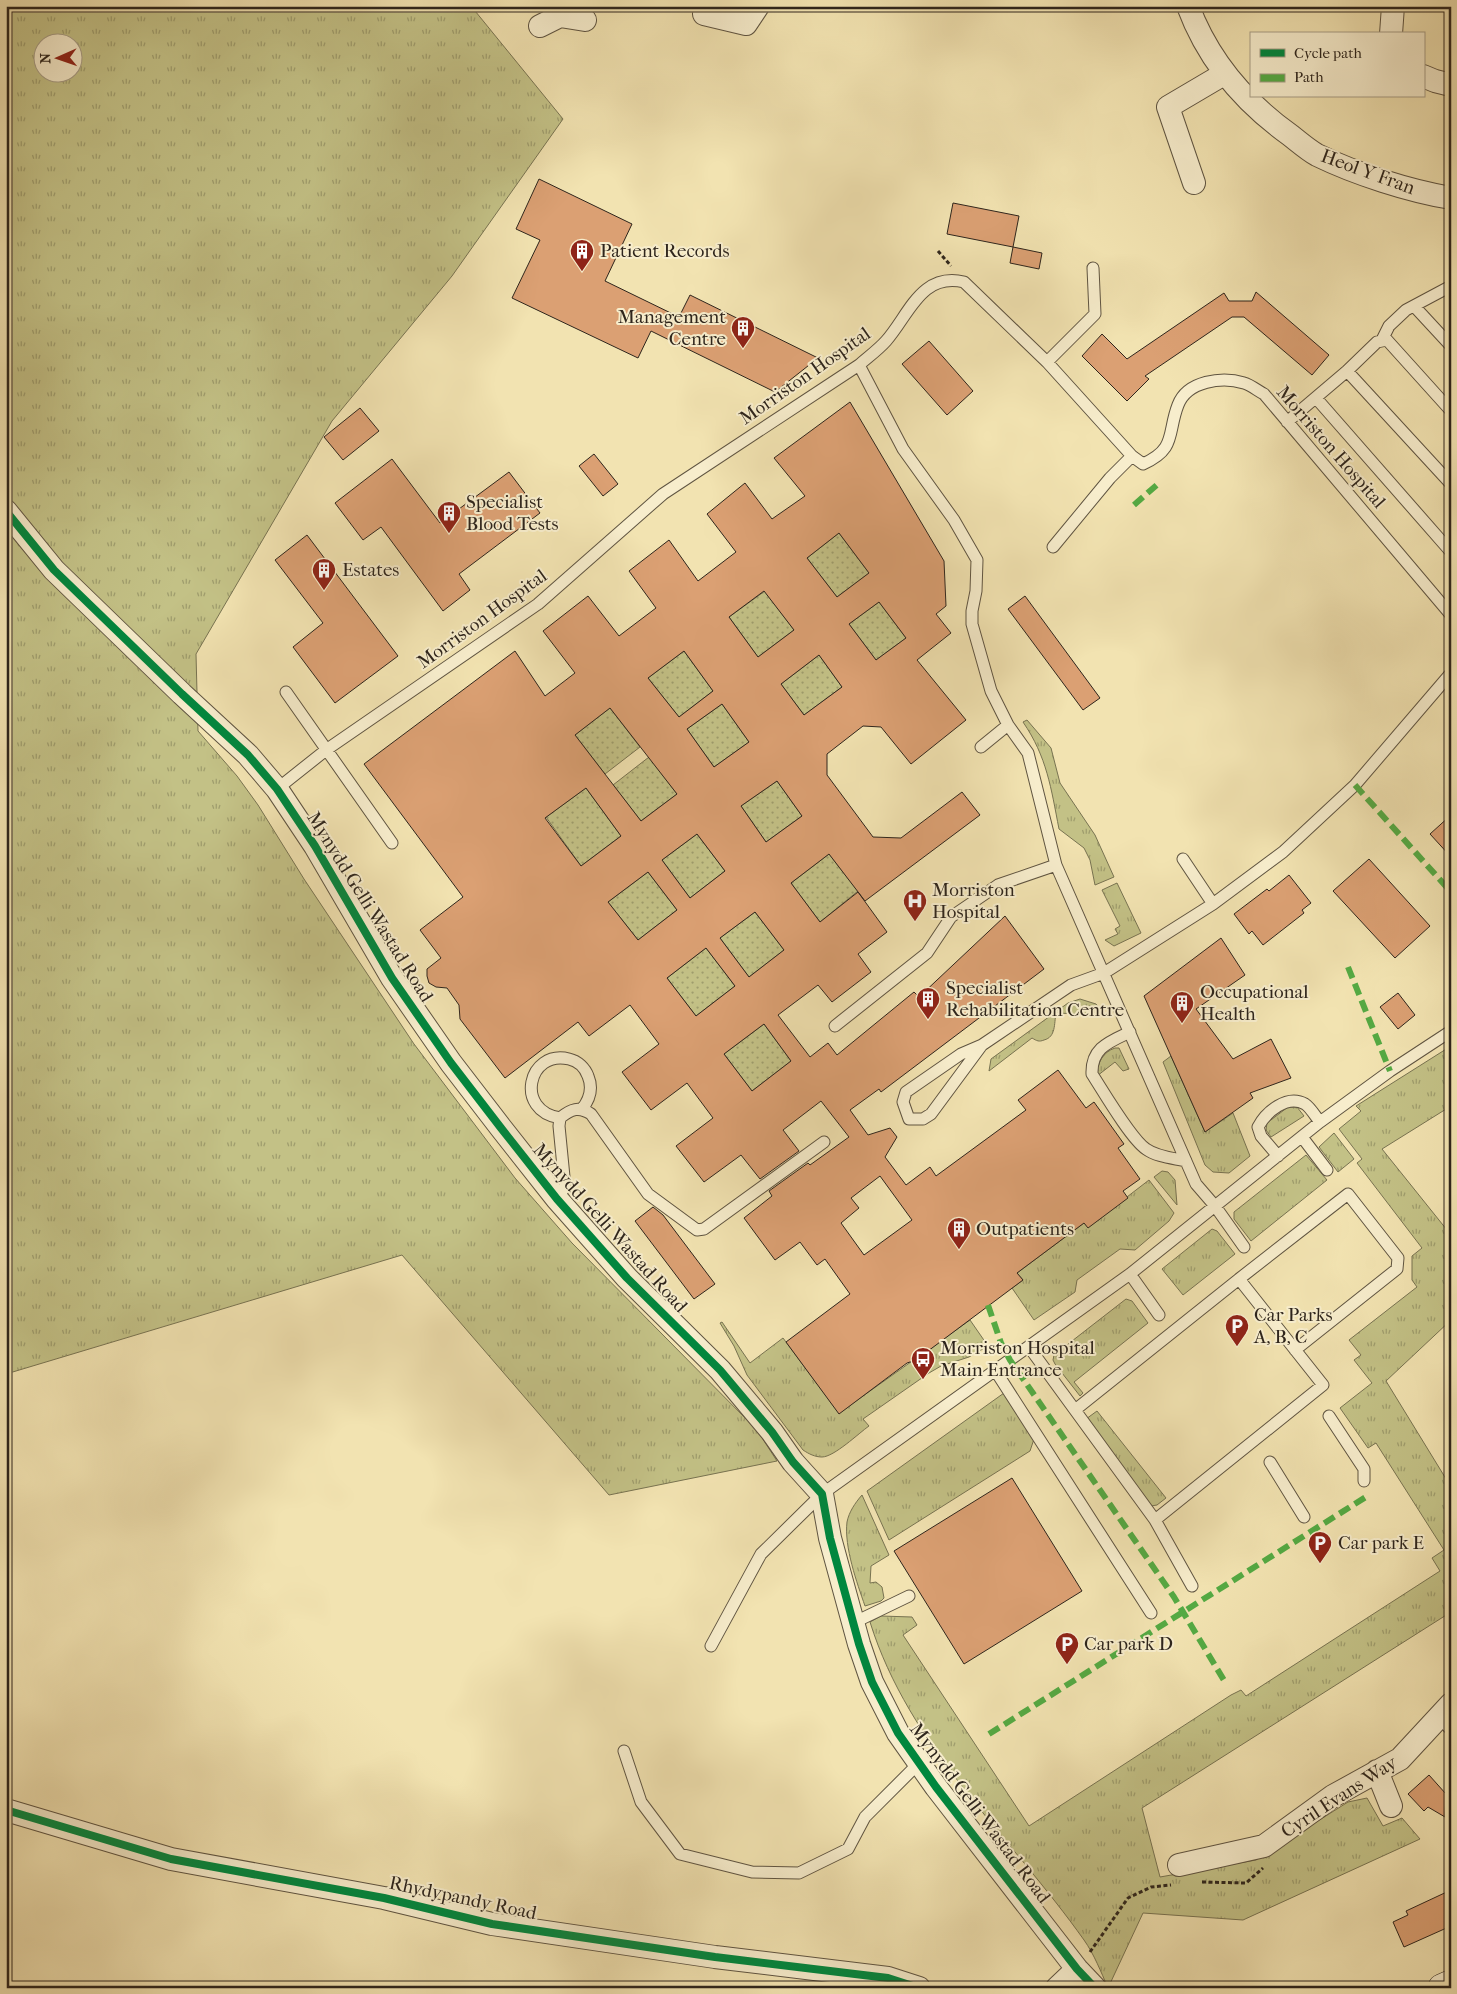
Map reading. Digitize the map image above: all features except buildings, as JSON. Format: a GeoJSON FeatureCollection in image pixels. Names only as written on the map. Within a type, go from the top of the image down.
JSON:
{"type":"FeatureCollection","features":[{"type":"Feature","properties":{"kind":"street"},"geometry":{"type":"LineString","coordinates":[[704,14],[746,24],[758,6]]}},
{"type":"Feature","properties":{"kind":"street","name":"Heol Y Fran"},"geometry":{"type":"LineString","coordinates":[[1188,6],[1205,43],[1224,74],[1248,94]]}},
{"type":"Feature","properties":{"kind":"street"},"geometry":{"type":"LineString","coordinates":[[1391,32],[1393,6]]}},
{"type":"Feature","properties":{"kind":"street"},"geometry":{"type":"LineString","coordinates":[[540,26],[559,11],[585,20]]}},
{"type":"Feature","properties":{"kind":"street"},"geometry":{"type":"LineString","coordinates":[[1194,183],[1168,107],[1224,74]]}},
{"type":"Feature","properties":{"kind":"street"},"geometry":{"type":"LineString","coordinates":[[1424,76],[1451,85]]}},
{"type":"Feature","properties":{"kind":"street","name":"Heol Y Fran"},"geometry":{"type":"LineString","coordinates":[[1251,98],[1274,124],[1316,154],[1403,187],[1451,198]]}},
{"type":"Feature","properties":{"kind":"street","name":"Mynydd Gelli Wastad Road"},"geometry":{"type":"LineString","coordinates":[[6,511],[54,570],[248,755],[276,789],[314,846],[392,978],[451,1064],[557,1199],[627,1278],[720,1370],[772,1432],[793,1462],[822,1494],[830,1538],[872,1682],[898,1733],[1077,1969],[1095,1988]]}},
{"type":"Feature","properties":{"kind":"street","name":"Cyril Evans Way"},"geometry":{"type":"LineString","coordinates":[[1178,1874],[1264,1846],[1333,1796],[1400,1759],[1447,1717]]}},
{"type":"Feature","properties":{"kind":"street"},"geometry":{"type":"LineString","coordinates":[[1377,1771],[1391,1806]]}},
{"type":"Feature","properties":{"kind":"street","name":"Rhydypandy Road"},"geometry":{"type":"LineString","coordinates":[[6,1810],[171,1859],[376,1897],[492,1924],[715,1957],[888,1978],[919,1988]]}},
{"type":"Feature","properties":{"kind":"street"},"geometry":{"type":"LineString","coordinates":[[1058,1988],[1077,1969]]}},
{"type":"Feature","properties":{"kind":"street"},"geometry":{"type":"LineString","coordinates":[[1442,1988],[1451,1984]]}},
{"type":"Feature","properties":{"kind":"lane"},"geometry":{"type":"LineString","coordinates":[[1047,362],[1096,314],[1093,268]]}},
{"type":"Feature","properties":{"kind":"lane","name":"Morriston Hospital"},"geometry":{"type":"LineString","coordinates":[[276,789],[326,750],[538,604],[663,494],[860,364],[886,342],[922,291],[933,284],[953,279],[964,282],[1047,362],[1132,456],[1143,464],[1153,460],[1164,451],[1172,436],[1178,404],[1185,393],[1214,379],[1245,383],[1264,394],[1451,615]]}},
{"type":"Feature","properties":{"kind":"lane"},"geometry":{"type":"LineString","coordinates":[[1382,340],[1389,326],[1406,310],[1451,286]]}},
{"type":"Feature","properties":{"kind":"lane"},"geometry":{"type":"LineString","coordinates":[[1414,306],[1451,346]]}},
{"type":"Feature","properties":{"kind":"lane"},"geometry":{"type":"LineString","coordinates":[[1287,422],[1347,371],[1377,342],[1382,340],[1387,340],[1451,411]]}},
{"type":"Feature","properties":{"kind":"lane"},"geometry":{"type":"LineString","coordinates":[[860,364],[903,449],[954,520],[977,560],[972,624],[991,691],[1008,725],[1028,753],[1056,865],[1196,1184],[1215,1206],[1244,1247]]}},
{"type":"Feature","properties":{"kind":"lane"},"geometry":{"type":"LineString","coordinates":[[1347,371],[1451,484]]}},
{"type":"Feature","properties":{"kind":"lane"},"geometry":{"type":"LineString","coordinates":[[1316,398],[1451,552]]}},
{"type":"Feature","properties":{"kind":"lane"},"geometry":{"type":"LineString","coordinates":[[1054,547],[1110,478],[1132,456]]}},
{"type":"Feature","properties":{"kind":"lane"},"geometry":{"type":"LineString","coordinates":[[982,1045],[931,1114],[923,1119],[909,1118],[903,1102],[906,1092],[962,1054],[982,1045],[1071,985],[1104,973],[1213,904],[1283,852],[1355,785],[1451,673]]}},
{"type":"Feature","properties":{"kind":"lane"},"geometry":{"type":"LineString","coordinates":[[286,692],[392,843]]}},
{"type":"Feature","properties":{"kind":"lane"},"geometry":{"type":"LineString","coordinates":[[980,747],[1008,725]]}},
{"type":"Feature","properties":{"kind":"lane"},"geometry":{"type":"LineString","coordinates":[[1183,858],[1213,904]]}},
{"type":"Feature","properties":{"kind":"lane"},"geometry":{"type":"LineString","coordinates":[[835,1026],[926,953],[951,916],[998,885],[1056,865]]}},
{"type":"Feature","properties":{"kind":"lane"},"geometry":{"type":"LineString","coordinates":[[711,1646],[761,1554],[822,1494],[1130,1274],[1320,1122],[1390,1071],[1451,1031]]}},
{"type":"Feature","properties":{"kind":"lane"},"geometry":{"type":"LineString","coordinates":[[1130,1032],[1107,1043],[1094,1054],[1091,1066],[1092,1074],[1132,1134],[1145,1149],[1159,1155],[1186,1161]]}},
{"type":"Feature","properties":{"kind":"lane"},"geometry":{"type":"LineString","coordinates":[[582,1109],[588,1102],[591,1092],[591,1082],[587,1072],[580,1064],[571,1059],[551,1059],[543,1064],[532,1079],[532,1098],[543,1112],[551,1117],[560,1118],[574,1110],[582,1109],[591,1114],[648,1194],[697,1230],[704,1229],[824,1142]]}},
{"type":"Feature","properties":{"kind":"lane"},"geometry":{"type":"LineString","coordinates":[[1278,1156],[1261,1136],[1258,1127],[1263,1118],[1274,1109],[1279,1105],[1293,1101],[1306,1104],[1320,1122]]}},
{"type":"Feature","properties":{"kind":"lane"},"geometry":{"type":"LineString","coordinates":[[557,1199],[565,1186],[559,1126],[560,1118]]}},
{"type":"Feature","properties":{"kind":"lane"},"geometry":{"type":"LineString","coordinates":[[1302,1137],[1327,1170]]}},
{"type":"Feature","properties":{"kind":"lane"},"geometry":{"type":"LineString","coordinates":[[1075,1410],[1238,1279],[1348,1194],[1398,1258],[1397,1269],[1295,1350]]}},
{"type":"Feature","properties":{"kind":"lane"},"geometry":{"type":"LineString","coordinates":[[1130,1274],[1159,1315]]}},
{"type":"Feature","properties":{"kind":"lane"},"geometry":{"type":"LineString","coordinates":[[1155,1520],[1323,1385],[1238,1279]]}},
{"type":"Feature","properties":{"kind":"lane"},"geometry":{"type":"LineString","coordinates":[[1029,1347],[1155,1520],[1192,1586]]}},
{"type":"Feature","properties":{"kind":"lane"},"geometry":{"type":"LineString","coordinates":[[995,1370],[1151,1613]]}},
{"type":"Feature","properties":{"kind":"lane"},"geometry":{"type":"LineString","coordinates":[[1330,1416],[1364,1469],[1364,1481]]}},
{"type":"Feature","properties":{"kind":"lane"},"geometry":{"type":"LineString","coordinates":[[1270,1462],[1304,1517]]}},
{"type":"Feature","properties":{"kind":"lane"},"geometry":{"type":"LineString","coordinates":[[853,1622],[909,1596]]}},
{"type":"Feature","properties":{"kind":"lane"},"geometry":{"type":"LineString","coordinates":[[624,1751],[641,1802],[680,1854],[752,1872],[799,1873],[848,1850],[865,1816],[919,1763]]}},
{"type":"Feature","properties":{"kind":"path"},"geometry":{"type":"LineString","coordinates":[[1195,1882],[1246,1883],[1266,1865]]}},
{"type":"Feature","properties":{"kind":"path"},"geometry":{"type":"LineString","coordinates":[[1077,1969],[1128,1898],[1178,1874]]}},
{"type":"Feature","properties":{"kind":"green space"},"geometry":{"type":"Polygon","coordinates":[[[6,6],[471,6],[563,119],[452,276],[332,421],[196,654],[198,731],[237,776],[258,805],[304,879],[414,1044],[515,1178],[572,1243],[757,1430],[777,1461],[609,1495],[402,1255],[6,1374],[6,6]]]}},
{"type":"Feature","properties":{"kind":"green space"},"geometry":{"type":"Polygon","coordinates":[[[839,533],[869,573],[837,597],[807,558],[839,533]]]}},
{"type":"Feature","properties":{"kind":"green space"},"geometry":{"type":"Polygon","coordinates":[[[765,591],[794,630],[758,657],[729,617],[765,591]]]}},
{"type":"Feature","properties":{"kind":"green space"},"geometry":{"type":"Polygon","coordinates":[[[879,602],[906,638],[876,660],[849,624],[879,602]]]}},
{"type":"Feature","properties":{"kind":"green space"},"geometry":{"type":"Polygon","coordinates":[[[684,651],[713,691],[679,717],[648,678],[684,651]]]}},
{"type":"Feature","properties":{"kind":"green space"},"geometry":{"type":"Polygon","coordinates":[[[819,655],[842,687],[804,715],[781,684],[819,655]]]}},
{"type":"Feature","properties":{"kind":"green space"},"geometry":{"type":"Polygon","coordinates":[[[722,704],[749,742],[714,767],[687,729],[722,704]]]}},
{"type":"Feature","properties":{"kind":"green space"},"geometry":{"type":"Polygon","coordinates":[[[610,708],[640,747],[605,774],[575,735],[610,708]]]}},
{"type":"Feature","properties":{"kind":"green space"},"geometry":{"type":"Polygon","coordinates":[[[1027,720],[1051,748],[1060,783],[1095,835],[1114,877],[1095,885],[1090,860],[1084,848],[1059,829],[1043,760],[1023,722],[1027,720]]]}},
{"type":"Feature","properties":{"kind":"green space"},"geometry":{"type":"Polygon","coordinates":[[[649,757],[677,794],[641,821],[613,785],[649,757]]]}},
{"type":"Feature","properties":{"kind":"green space"},"geometry":{"type":"Polygon","coordinates":[[[777,781],[802,816],[766,842],[741,806],[777,781]]]}},
{"type":"Feature","properties":{"kind":"green space"},"geometry":{"type":"Polygon","coordinates":[[[586,788],[621,836],[581,866],[546,817],[586,788]]]}},
{"type":"Feature","properties":{"kind":"green space"},"geometry":{"type":"Polygon","coordinates":[[[697,834],[725,871],[690,898],[662,860],[697,834]]]}},
{"type":"Feature","properties":{"kind":"green space"},"geometry":{"type":"Polygon","coordinates":[[[829,854],[858,891],[820,922],[791,883],[829,854]]]}},
{"type":"Feature","properties":{"kind":"green space"},"geometry":{"type":"Polygon","coordinates":[[[648,872],[677,910],[638,940],[608,902],[648,872]]]}},
{"type":"Feature","properties":{"kind":"green space"},"geometry":{"type":"Polygon","coordinates":[[[1117,883],[1141,933],[1114,946],[1105,940],[1118,934],[1115,929],[1120,926],[1102,890],[1117,883]]]}},
{"type":"Feature","properties":{"kind":"green space"},"geometry":{"type":"Polygon","coordinates":[[[755,912],[784,950],[749,977],[720,938],[755,912]]]}},
{"type":"Feature","properties":{"kind":"green space"},"geometry":{"type":"Polygon","coordinates":[[[706,948],[735,986],[696,1016],[667,978],[706,948]]]}},
{"type":"Feature","properties":{"kind":"green space"},"geometry":{"type":"Polygon","coordinates":[[[1080,999],[1096,1004],[1105,1015],[1056,1013],[1054,1030],[1051,1036],[1041,1041],[1032,1038],[989,1071],[991,1059],[1068,1003],[1080,999]]]}},
{"type":"Feature","properties":{"kind":"green space"},"geometry":{"type":"Polygon","coordinates":[[[764,1024],[791,1061],[752,1091],[724,1054],[764,1024]]]}},
{"type":"Feature","properties":{"kind":"green space"},"geometry":{"type":"Polygon","coordinates":[[[1451,1046],[1451,1106],[1382,1149],[1451,1235],[1451,1320],[1386,1381],[1451,1487],[1451,1612],[1142,1808],[1160,1877],[1256,1860],[1348,1802],[1367,1798],[1383,1826],[1402,1818],[1420,1839],[1243,1920],[1143,1913],[1108,1988],[1084,1940],[964,1789],[936,1750],[910,1710],[887,1667],[870,1622],[881,1616],[912,1617],[917,1625],[903,1635],[1029,1826],[1231,1695],[1241,1690],[1246,1696],[1440,1571],[1432,1558],[1444,1550],[1376,1443],[1368,1448],[1340,1408],[1372,1383],[1354,1360],[1361,1355],[1349,1340],[1417,1287],[1412,1280],[1412,1256],[1422,1248],[1357,1163],[1362,1159],[1339,1129],[1361,1111],[1356,1106],[1451,1046]]]}},
{"type":"Feature","properties":{"kind":"green space"},"geometry":{"type":"Polygon","coordinates":[[[1119,1048],[1129,1069],[1123,1071],[1115,1062],[1097,1076],[1098,1067],[1102,1059],[1107,1052],[1119,1048]]]}},
{"type":"Feature","properties":{"kind":"green space"},"geometry":{"type":"Polygon","coordinates":[[[1171,1056],[1205,1132],[1233,1113],[1250,1156],[1229,1173],[1213,1172],[1205,1165],[1163,1062],[1171,1056]]]}},
{"type":"Feature","properties":{"kind":"green space"},"geometry":{"type":"Polygon","coordinates":[[[1288,1107],[1297,1107],[1304,1116],[1271,1137],[1266,1130],[1267,1123],[1288,1107]]]}},
{"type":"Feature","properties":{"kind":"green space"},"geometry":{"type":"Polygon","coordinates":[[[1334,1133],[1354,1159],[1338,1172],[1319,1147],[1334,1133]]]}},
{"type":"Feature","properties":{"kind":"green space"},"geometry":{"type":"Polygon","coordinates":[[[1306,1155],[1327,1180],[1251,1241],[1234,1219],[1234,1212],[1306,1155]]]}},
{"type":"Feature","properties":{"kind":"green space"},"geometry":{"type":"Polygon","coordinates":[[[1162,1171],[1168,1172],[1175,1180],[1177,1205],[1154,1177],[1162,1171]]]}},
{"type":"Feature","properties":{"kind":"green space"},"geometry":{"type":"Polygon","coordinates":[[[1149,1180],[1174,1213],[1169,1221],[1135,1250],[1120,1249],[1077,1280],[1075,1292],[1034,1320],[1012,1288],[1023,1280],[1017,1273],[1084,1223],[1088,1227],[1149,1180]]]}},
{"type":"Feature","properties":{"kind":"green space"},"geometry":{"type":"Polygon","coordinates":[[[1212,1229],[1217,1231],[1235,1254],[1183,1295],[1162,1269],[1212,1229]]]}},
{"type":"Feature","properties":{"kind":"green space"},"geometry":{"type":"Polygon","coordinates":[[[1126,1299],[1132,1301],[1148,1323],[1074,1382],[1083,1393],[1080,1396],[1055,1364],[1053,1360],[1054,1355],[1126,1299]]]}},
{"type":"Feature","properties":{"kind":"green space"},"geometry":{"type":"Polygon","coordinates":[[[970,1320],[988,1346],[969,1357],[941,1366],[929,1373],[863,1419],[869,1426],[833,1453],[822,1457],[812,1455],[803,1450],[747,1375],[734,1346],[720,1323],[722,1322],[750,1363],[783,1338],[839,1413],[970,1320]]]}},
{"type":"Feature","properties":{"kind":"green space"},"geometry":{"type":"Polygon","coordinates":[[[1004,1393],[1034,1439],[1030,1451],[889,1540],[867,1491],[1004,1393]]]}},
{"type":"Feature","properties":{"kind":"green space"},"geometry":{"type":"Polygon","coordinates":[[[1097,1411],[1166,1498],[1157,1505],[1151,1506],[1086,1419],[1097,1411]]]}},
{"type":"Feature","properties":{"kind":"green space"},"geometry":{"type":"Polygon","coordinates":[[[862,1495],[889,1555],[871,1566],[870,1583],[876,1582],[882,1587],[884,1598],[881,1601],[865,1606],[858,1587],[847,1542],[849,1515],[862,1495]]]}},
{"type":"Feature","properties":{"kind":"marked path"},"geometry":{"type":"LineString","coordinates":[[1134,505],[1159,483]]}},
{"type":"Feature","properties":{"kind":"marked path"},"geometry":{"type":"LineString","coordinates":[[1355,785],[1451,892]]}},
{"type":"Feature","properties":{"kind":"marked path"},"geometry":{"type":"LineString","coordinates":[[1348,967],[1390,1071]]}},
{"type":"Feature","properties":{"kind":"marked path"},"geometry":{"type":"LineString","coordinates":[[988,1305],[1001,1343],[1010,1360],[1174,1597],[1225,1682]]}},
{"type":"Feature","properties":{"kind":"marked path"},"geometry":{"type":"LineString","coordinates":[[989,1734],[1369,1495]]}},
{"type":"Feature","properties":{"kind":"cycle path"},"geometry":{"type":"LineString","coordinates":[[6,511],[54,570],[248,755],[277,789],[315,846],[392,978],[451,1063],[501,1128],[557,1199],[627,1278],[720,1370],[772,1432],[793,1462],[822,1494],[830,1538],[859,1644],[872,1682],[898,1733],[936,1787],[1077,1969],[1095,1988]]}},
{"type":"Feature","properties":{"kind":"cycle path"},"geometry":{"type":"LineString","coordinates":[[6,1810],[171,1859],[384,1898],[492,1924],[715,1957],[888,1978],[919,1988]]}},
{"type":"Feature","properties":{"kind":"place","name":"Patient Records"},"geometry":{"type":"Point","coordinates":[582,272]}},
{"type":"Feature","properties":{"kind":"place","name":"Management Centre"},"geometry":{"type":"Point","coordinates":[743,349]}},
{"type":"Feature","properties":{"kind":"place","name":"Specialist Blood Tests"},"geometry":{"type":"Point","coordinates":[449,534]}},
{"type":"Feature","properties":{"kind":"place","name":"Estates"},"geometry":{"type":"Point","coordinates":[324,591]}},
{"type":"Feature","properties":{"kind":"place","name":"Morriston Hospital"},"geometry":{"type":"Point","coordinates":[915,922]}},
{"type":"Feature","properties":{"kind":"place","name":"Specialist Rehabilitation Centre"},"geometry":{"type":"Point","coordinates":[928,1020]}},
{"type":"Feature","properties":{"kind":"place","name":"Occupational Health"},"geometry":{"type":"Point","coordinates":[1182,1024]}},
{"type":"Feature","properties":{"kind":"place","name":"Outpatients"},"geometry":{"type":"Point","coordinates":[959,1250]}},
{"type":"Feature","properties":{"kind":"place","name":"Car Parks A, B, C"},"geometry":{"type":"Point","coordinates":[1237,1347]}},
{"type":"Feature","properties":{"kind":"place","name":"Morriston Hospital Main Entrance"},"geometry":{"type":"Point","coordinates":[923,1380]}},
{"type":"Feature","properties":{"kind":"place","name":"Car park E"},"geometry":{"type":"Point","coordinates":[1320,1564]}},
{"type":"Feature","properties":{"kind":"place","name":"Car park D"},"geometry":{"type":"Point","coordinates":[1067,1665]}}]}
